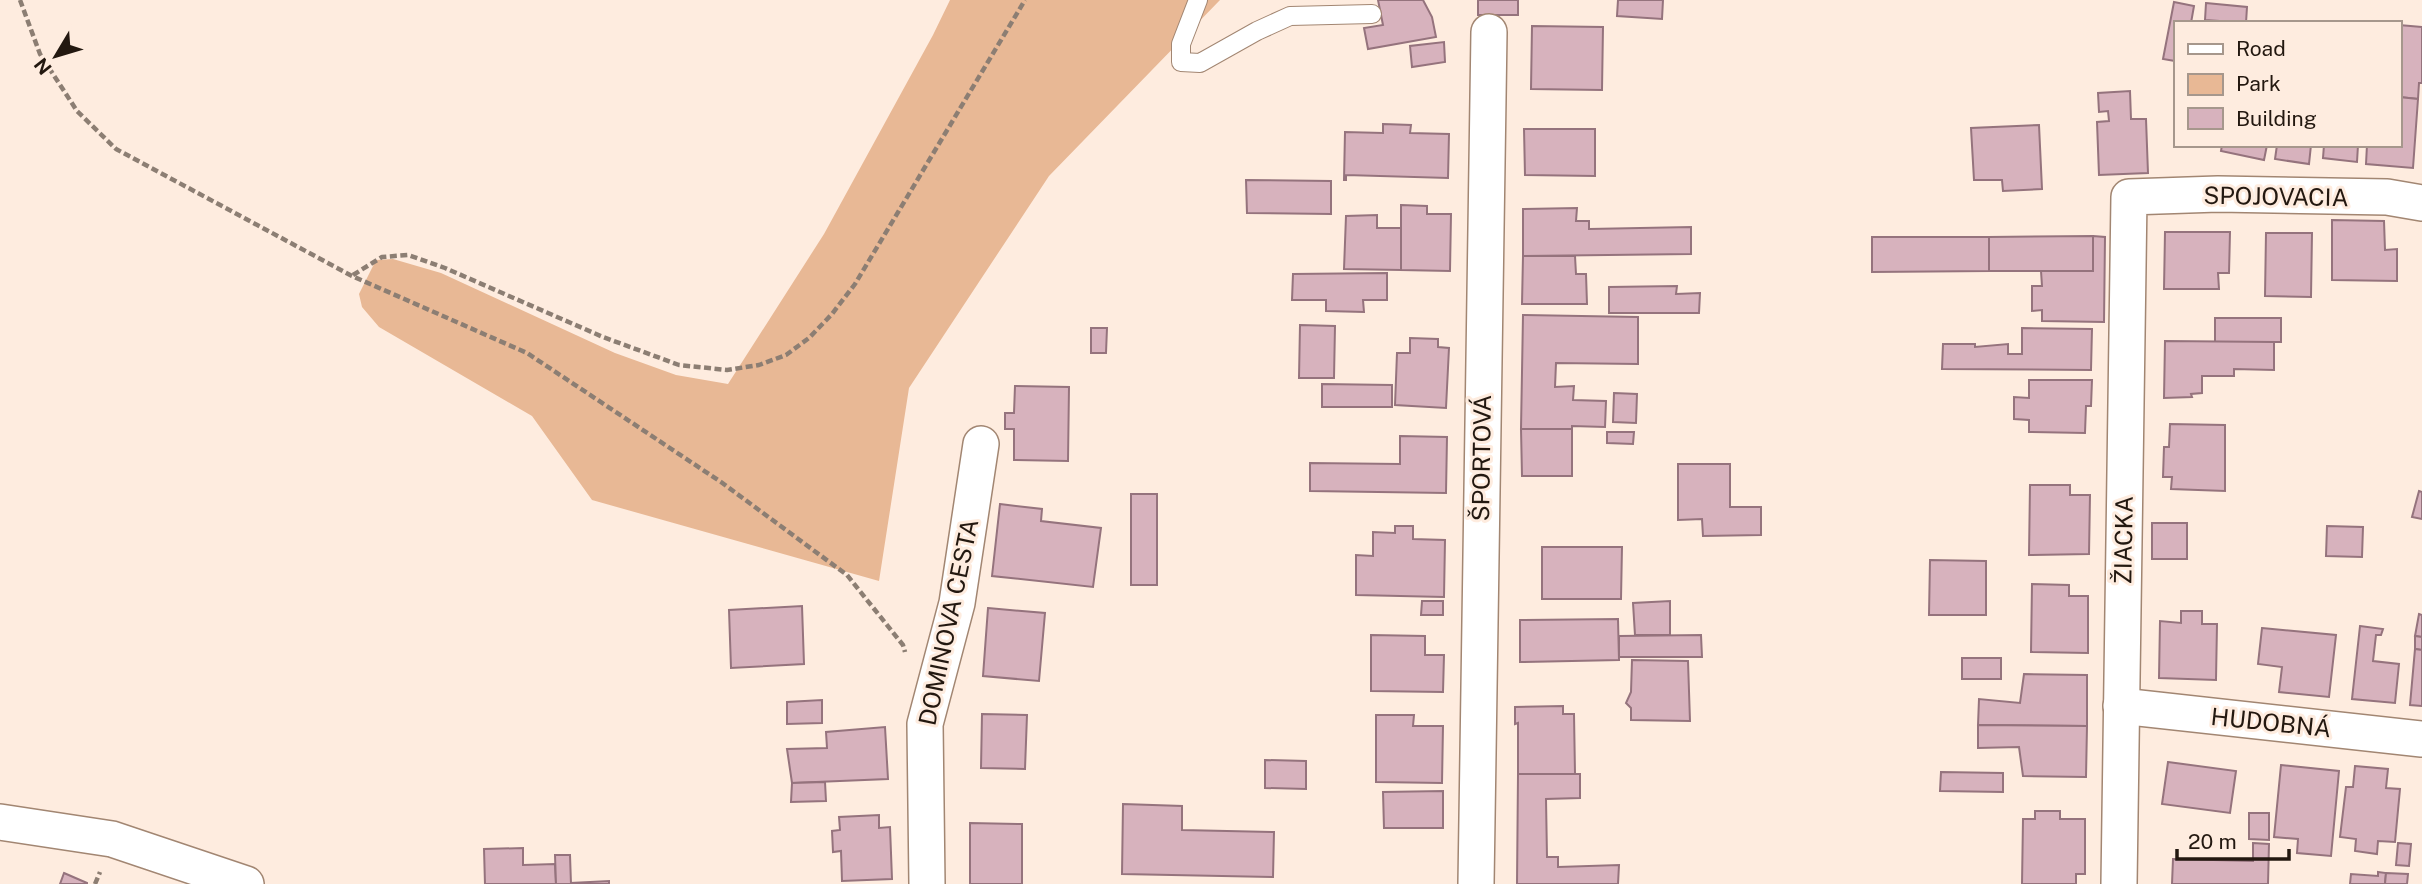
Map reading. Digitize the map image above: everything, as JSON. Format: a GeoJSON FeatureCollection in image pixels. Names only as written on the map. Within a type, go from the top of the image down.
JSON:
{"type":"FeatureCollection","features":[{"type":"Feature","properties":{"kind":"street","name":"ŠPORTOVÁ"},"geometry":{"type":"LineString","coordinates":[[1476,884],[1489,32]]}},
{"type":"Feature","properties":{"kind":"street","name":"SPOJOVACIA"},"geometry":{"type":"LineString","coordinates":[[2129,197],[2218,194],[2386,197],[2422,203]]}},
{"type":"Feature","properties":{"kind":"street","name":"ŽIACKA"},"geometry":{"type":"LineString","coordinates":[[2119,884],[2129,197]]}},
{"type":"Feature","properties":{"kind":"street","name":"DOMINOVA CESTA"},"geometry":{"type":"LineString","coordinates":[[927,884],[925,724],[957,603],[981,444]]}},
{"type":"Feature","properties":{"kind":"street","name":"HUDOBNÁ"},"geometry":{"type":"LineString","coordinates":[[2120,706],[2422,739]]}},
{"type":"Feature","properties":{"kind":"street"},"geometry":{"type":"LineString","coordinates":[[0,822],[112,839],[246,884]]}},
{"type":"Feature","properties":{"kind":"lane"},"geometry":{"type":"LineString","coordinates":[[1198,0],[1181,44],[1181,62],[1200,63],[1290,16],[1372,14]]}},
{"type":"Feature","properties":{"kind":"path"},"geometry":{"type":"LineString","coordinates":[[20,0],[40,54],[77,111],[116,149],[352,276],[527,353],[721,482],[847,575],[903,645],[907,658]]}},
{"type":"Feature","properties":{"kind":"path"},"geometry":{"type":"LineString","coordinates":[[352,276],[382,257],[408,255],[445,268],[603,337],[679,365],[727,370],[760,365],[786,355],[810,338],[855,284],[1025,0]]}},
{"type":"Feature","properties":{"kind":"green space"},"geometry":{"type":"Polygon","coordinates":[[[950,0],[1220,0],[1049,176],[909,388],[879,581],[592,500],[532,416],[379,327],[362,307],[359,294],[376,260],[393,259],[441,273],[615,353],[676,375],[728,384],[824,234],[950,0]]]}},
{"type":"Feature","properties":{"kind":"building"},"geometry":{"type":"Polygon","coordinates":[[[1378,0],[1423,0],[1432,17],[1436,37],[1368,49],[1364,28],[1383,25],[1378,0]]]}},
{"type":"Feature","properties":{"kind":"building"},"geometry":{"type":"Polygon","coordinates":[[[1478,0],[1518,0],[1518,15],[1478,15],[1478,0]]]}},
{"type":"Feature","properties":{"kind":"building"},"geometry":{"type":"Polygon","coordinates":[[[1618,0],[1663,0],[1662,19],[1617,16],[1618,0]]]}},
{"type":"Feature","properties":{"kind":"building"},"geometry":{"type":"Polygon","coordinates":[[[2174,2],[2194,6],[2191,21],[2174,21],[2174,61],[2163,59],[2174,2]]]}},
{"type":"Feature","properties":{"kind":"building"},"geometry":{"type":"Polygon","coordinates":[[[2206,3],[2247,7],[2246,21],[2205,20],[2206,3]]]}},
{"type":"Feature","properties":{"kind":"building"},"geometry":{"type":"Polygon","coordinates":[[[2401,25],[2422,27],[2422,83],[2419,83],[2418,99],[2401,97],[2401,25]]]}},
{"type":"Feature","properties":{"kind":"building"},"geometry":{"type":"Polygon","coordinates":[[[1532,26],[1603,27],[1602,90],[1531,89],[1532,26]]]}},
{"type":"Feature","properties":{"kind":"building"},"geometry":{"type":"Polygon","coordinates":[[[1444,42],[1445,62],[1412,67],[1410,46],[1444,42]]]}},
{"type":"Feature","properties":{"kind":"building"},"geometry":{"type":"Polygon","coordinates":[[[2130,91],[2131,119],[2146,119],[2148,173],[2099,175],[2097,122],[2109,121],[2108,111],[2099,112],[2098,93],[2130,91]]]}},
{"type":"Feature","properties":{"kind":"building"},"geometry":{"type":"Polygon","coordinates":[[[2401,97],[2418,99],[2413,168],[2366,164],[2367,147],[2401,147],[2401,97]]]}},
{"type":"Feature","properties":{"kind":"building"},"geometry":{"type":"Polygon","coordinates":[[[1383,124],[1411,125],[1410,133],[1449,134],[1448,178],[1346,175],[1344,180],[1345,132],[1383,133],[1383,124]]]}},
{"type":"Feature","properties":{"kind":"building"},"geometry":{"type":"Polygon","coordinates":[[[2039,125],[2042,189],[2003,191],[2002,180],[1974,180],[1971,128],[2039,125]]]}},
{"type":"Feature","properties":{"kind":"building"},"geometry":{"type":"Polygon","coordinates":[[[1524,129],[1595,129],[1595,176],[1525,175],[1524,129]]]}},
{"type":"Feature","properties":{"kind":"building"},"geometry":{"type":"Polygon","coordinates":[[[2222,147],[2267,147],[2264,160],[2221,151],[2222,147]]]}},
{"type":"Feature","properties":{"kind":"building"},"geometry":{"type":"Polygon","coordinates":[[[2277,147],[2311,147],[2309,164],[2275,159],[2277,147]]]}},
{"type":"Feature","properties":{"kind":"building"},"geometry":{"type":"Polygon","coordinates":[[[2324,147],[2358,147],[2357,162],[2323,158],[2324,147]]]}},
{"type":"Feature","properties":{"kind":"building"},"geometry":{"type":"Polygon","coordinates":[[[1246,180],[1331,181],[1331,214],[1247,213],[1246,180]]]}},
{"type":"Feature","properties":{"kind":"building"},"geometry":{"type":"Polygon","coordinates":[[[1401,205],[1427,206],[1427,214],[1451,214],[1450,271],[1401,270],[1401,205]]]}},
{"type":"Feature","properties":{"kind":"building"},"geometry":{"type":"Polygon","coordinates":[[[1577,208],[1576,221],[1589,221],[1589,229],[1691,227],[1691,254],[1523,256],[1523,209],[1577,208]]]}},
{"type":"Feature","properties":{"kind":"building"},"geometry":{"type":"Polygon","coordinates":[[[1377,215],[1377,228],[1401,228],[1401,270],[1344,269],[1346,216],[1377,215]]]}},
{"type":"Feature","properties":{"kind":"building"},"geometry":{"type":"Polygon","coordinates":[[[2332,220],[2384,221],[2385,250],[2397,249],[2397,281],[2332,280],[2332,220]]]}},
{"type":"Feature","properties":{"kind":"building"},"geometry":{"type":"Polygon","coordinates":[[[2165,232],[2230,232],[2229,273],[2218,273],[2219,289],[2164,289],[2165,232]]]}},
{"type":"Feature","properties":{"kind":"building"},"geometry":{"type":"Polygon","coordinates":[[[2266,233],[2312,233],[2311,297],[2265,296],[2266,233]]]}},
{"type":"Feature","properties":{"kind":"building"},"geometry":{"type":"Polygon","coordinates":[[[2093,236],[2093,271],[1989,271],[1989,237],[2093,236]]]}},
{"type":"Feature","properties":{"kind":"building"},"geometry":{"type":"Polygon","coordinates":[[[2093,236],[2105,237],[2104,322],[2042,321],[2042,310],[2032,311],[2032,286],[2042,286],[2041,271],[2093,271],[2093,236]]]}},
{"type":"Feature","properties":{"kind":"building"},"geometry":{"type":"Polygon","coordinates":[[[1872,237],[1989,237],[1989,271],[1872,272],[1872,237]]]}},
{"type":"Feature","properties":{"kind":"building"},"geometry":{"type":"Polygon","coordinates":[[[1523,256],[1575,256],[1576,274],[1586,274],[1587,304],[1522,304],[1523,256]]]}},
{"type":"Feature","properties":{"kind":"building"},"geometry":{"type":"Polygon","coordinates":[[[1387,273],[1387,300],[1363,300],[1364,312],[1326,311],[1326,300],[1292,300],[1293,274],[1387,273]]]}},
{"type":"Feature","properties":{"kind":"building"},"geometry":{"type":"Polygon","coordinates":[[[1677,286],[1676,294],[1700,293],[1699,313],[1609,313],[1609,287],[1677,286]]]}},
{"type":"Feature","properties":{"kind":"building"},"geometry":{"type":"Polygon","coordinates":[[[1523,315],[1638,317],[1638,364],[1556,363],[1555,387],[1574,386],[1573,400],[1606,401],[1605,427],[1521,429],[1523,315]]]}},
{"type":"Feature","properties":{"kind":"building"},"geometry":{"type":"Polygon","coordinates":[[[2215,318],[2281,318],[2281,342],[2215,342],[2215,318]]]}},
{"type":"Feature","properties":{"kind":"building"},"geometry":{"type":"Polygon","coordinates":[[[1300,325],[1335,326],[1334,378],[1299,378],[1300,325]]]}},
{"type":"Feature","properties":{"kind":"building"},"geometry":{"type":"Polygon","coordinates":[[[1091,328],[1107,328],[1106,353],[1091,353],[1091,328]]]}},
{"type":"Feature","properties":{"kind":"building"},"geometry":{"type":"Polygon","coordinates":[[[2022,328],[2092,329],[2091,370],[1942,369],[1943,344],[1975,344],[1975,347],[2008,344],[2008,354],[2022,354],[2022,328]]]}},
{"type":"Feature","properties":{"kind":"building"},"geometry":{"type":"Polygon","coordinates":[[[1410,338],[1438,339],[1438,347],[1449,348],[1446,408],[1395,405],[1397,353],[1410,353],[1410,338]]]}},
{"type":"Feature","properties":{"kind":"building"},"geometry":{"type":"Polygon","coordinates":[[[2165,341],[2274,342],[2274,370],[2234,369],[2234,376],[2202,376],[2202,393],[2191,394],[2192,397],[2164,398],[2165,341]]]}},
{"type":"Feature","properties":{"kind":"building"},"geometry":{"type":"Polygon","coordinates":[[[2029,380],[2092,380],[2091,406],[2086,406],[2085,433],[2029,432],[2029,420],[2014,419],[2014,397],[2029,398],[2029,380]]]}},
{"type":"Feature","properties":{"kind":"building"},"geometry":{"type":"Polygon","coordinates":[[[1322,384],[1392,385],[1392,407],[1322,407],[1322,384]]]}},
{"type":"Feature","properties":{"kind":"building"},"geometry":{"type":"Polygon","coordinates":[[[1015,386],[1069,387],[1068,461],[1014,460],[1014,429],[1005,429],[1005,413],[1014,413],[1015,386]]]}},
{"type":"Feature","properties":{"kind":"building"},"geometry":{"type":"Polygon","coordinates":[[[1614,393],[1637,394],[1636,423],[1613,422],[1614,393]]]}},
{"type":"Feature","properties":{"kind":"building"},"geometry":{"type":"Polygon","coordinates":[[[2170,424],[2225,425],[2225,491],[2171,489],[2172,477],[2163,477],[2164,447],[2169,447],[2170,424]]]}},
{"type":"Feature","properties":{"kind":"building"},"geometry":{"type":"Polygon","coordinates":[[[1521,429],[1572,429],[1572,476],[1522,476],[1521,429]]]}},
{"type":"Feature","properties":{"kind":"building"},"geometry":{"type":"Polygon","coordinates":[[[1607,432],[1634,432],[1633,444],[1607,443],[1607,432]]]}},
{"type":"Feature","properties":{"kind":"building"},"geometry":{"type":"Polygon","coordinates":[[[1400,436],[1447,437],[1446,493],[1310,491],[1310,463],[1400,464],[1400,436]]]}},
{"type":"Feature","properties":{"kind":"building"},"geometry":{"type":"Polygon","coordinates":[[[1678,464],[1730,464],[1730,507],[1761,507],[1761,535],[1703,536],[1702,519],[1678,520],[1678,464]]]}},
{"type":"Feature","properties":{"kind":"building"},"geometry":{"type":"Polygon","coordinates":[[[2030,485],[2070,485],[2070,495],[2090,495],[2089,554],[2029,555],[2030,485]]]}},
{"type":"Feature","properties":{"kind":"building"},"geometry":{"type":"Polygon","coordinates":[[[2419,491],[2422,492],[2422,519],[2412,517],[2419,491]]]}},
{"type":"Feature","properties":{"kind":"building"},"geometry":{"type":"Polygon","coordinates":[[[1131,494],[1157,494],[1157,585],[1131,585],[1131,494]]]}},
{"type":"Feature","properties":{"kind":"building"},"geometry":{"type":"Polygon","coordinates":[[[1000,504],[1042,509],[1041,521],[1101,528],[1093,587],[992,576],[1000,504]]]}},
{"type":"Feature","properties":{"kind":"building"},"geometry":{"type":"Polygon","coordinates":[[[2152,523],[2187,523],[2187,559],[2152,559],[2152,523]]]}},
{"type":"Feature","properties":{"kind":"building"},"geometry":{"type":"Polygon","coordinates":[[[1395,526],[1413,526],[1413,539],[1445,540],[1444,597],[1356,595],[1356,555],[1373,556],[1373,532],[1395,533],[1395,526]]]}},
{"type":"Feature","properties":{"kind":"building"},"geometry":{"type":"Polygon","coordinates":[[[2327,526],[2363,527],[2362,557],[2326,556],[2327,526]]]}},
{"type":"Feature","properties":{"kind":"building"},"geometry":{"type":"Polygon","coordinates":[[[1542,547],[1622,547],[1621,599],[1542,599],[1542,547]]]}},
{"type":"Feature","properties":{"kind":"building"},"geometry":{"type":"Polygon","coordinates":[[[1930,560],[1986,561],[1986,615],[1929,615],[1930,560]]]}},
{"type":"Feature","properties":{"kind":"building"},"geometry":{"type":"Polygon","coordinates":[[[2032,584],[2069,585],[2069,596],[2088,596],[2088,653],[2031,652],[2032,584]]]}},
{"type":"Feature","properties":{"kind":"building"},"geometry":{"type":"Polygon","coordinates":[[[1422,601],[1443,601],[1443,615],[1421,615],[1422,601]]]}},
{"type":"Feature","properties":{"kind":"building"},"geometry":{"type":"Polygon","coordinates":[[[1670,601],[1670,635],[1635,635],[1633,603],[1670,601]]]}},
{"type":"Feature","properties":{"kind":"building"},"geometry":{"type":"Polygon","coordinates":[[[802,606],[804,664],[731,668],[729,610],[802,606]]]}},
{"type":"Feature","properties":{"kind":"building"},"geometry":{"type":"Polygon","coordinates":[[[988,608],[1045,613],[1039,681],[983,676],[988,608]]]}},
{"type":"Feature","properties":{"kind":"building"},"geometry":{"type":"Polygon","coordinates":[[[2181,611],[2202,611],[2202,624],[2217,624],[2216,680],[2159,678],[2160,621],[2181,623],[2181,611]]]}},
{"type":"Feature","properties":{"kind":"building"},"geometry":{"type":"Polygon","coordinates":[[[2419,614],[2422,615],[2422,637],[2415,636],[2419,614]]]}},
{"type":"Feature","properties":{"kind":"building"},"geometry":{"type":"Polygon","coordinates":[[[1618,619],[1619,660],[1520,662],[1520,620],[1618,619]]]}},
{"type":"Feature","properties":{"kind":"building"},"geometry":{"type":"Polygon","coordinates":[[[2360,626],[2383,629],[2381,635],[2376,635],[2373,661],[2399,664],[2395,703],[2352,699],[2360,626]]]}},
{"type":"Feature","properties":{"kind":"building"},"geometry":{"type":"Polygon","coordinates":[[[2262,628],[2336,635],[2329,697],[2279,692],[2282,667],[2258,664],[2262,628]]]}},
{"type":"Feature","properties":{"kind":"building"},"geometry":{"type":"Polygon","coordinates":[[[1371,635],[1425,636],[1425,655],[1444,655],[1443,692],[1371,691],[1371,635]]]}},
{"type":"Feature","properties":{"kind":"building"},"geometry":{"type":"Polygon","coordinates":[[[1701,635],[1702,657],[1619,657],[1619,636],[1701,635]]]}},
{"type":"Feature","properties":{"kind":"building"},"geometry":{"type":"Polygon","coordinates":[[[2415,636],[2422,637],[2422,650],[2415,649],[2415,636]]]}},
{"type":"Feature","properties":{"kind":"building"},"geometry":{"type":"Polygon","coordinates":[[[2415,649],[2422,650],[2422,706],[2410,705],[2415,649]]]}},
{"type":"Feature","properties":{"kind":"building"},"geometry":{"type":"Polygon","coordinates":[[[1962,658],[2001,658],[2001,679],[1962,679],[1962,658]]]}},
{"type":"Feature","properties":{"kind":"building"},"geometry":{"type":"Polygon","coordinates":[[[1632,660],[1688,661],[1690,721],[1631,720],[1631,708],[1626,703],[1631,692],[1632,660]]]}},
{"type":"Feature","properties":{"kind":"building"},"geometry":{"type":"Polygon","coordinates":[[[2024,674],[2087,675],[2087,726],[1978,725],[1979,699],[2020,703],[2024,674]]]}},
{"type":"Feature","properties":{"kind":"building"},"geometry":{"type":"Polygon","coordinates":[[[822,700],[822,723],[787,724],[787,702],[822,700]]]}},
{"type":"Feature","properties":{"kind":"building"},"geometry":{"type":"Polygon","coordinates":[[[1563,706],[1563,714],[1574,714],[1575,774],[1518,774],[1518,723],[1515,724],[1515,707],[1563,706]]]}},
{"type":"Feature","properties":{"kind":"building"},"geometry":{"type":"Polygon","coordinates":[[[982,714],[1027,715],[1025,769],[981,768],[982,714]]]}},
{"type":"Feature","properties":{"kind":"building"},"geometry":{"type":"Polygon","coordinates":[[[1376,715],[1414,715],[1413,726],[1443,726],[1442,783],[1376,782],[1376,715]]]}},
{"type":"Feature","properties":{"kind":"building"},"geometry":{"type":"Polygon","coordinates":[[[1978,725],[2087,726],[2086,777],[2023,776],[2019,747],[1978,748],[1978,725]]]}},
{"type":"Feature","properties":{"kind":"building"},"geometry":{"type":"Polygon","coordinates":[[[885,727],[888,779],[792,783],[787,749],[827,748],[826,732],[885,727]]]}},
{"type":"Feature","properties":{"kind":"building"},"geometry":{"type":"Polygon","coordinates":[[[1265,760],[1306,761],[1306,789],[1265,788],[1265,760]]]}},
{"type":"Feature","properties":{"kind":"building"},"geometry":{"type":"Polygon","coordinates":[[[2168,762],[2236,771],[2230,813],[2162,804],[2168,762]]]}},
{"type":"Feature","properties":{"kind":"building"},"geometry":{"type":"Polygon","coordinates":[[[2281,765],[2339,771],[2331,856],[2297,853],[2298,839],[2274,837],[2281,765]]]}},
{"type":"Feature","properties":{"kind":"building"},"geometry":{"type":"Polygon","coordinates":[[[2355,766],[2388,769],[2386,788],[2400,789],[2395,842],[2378,841],[2377,854],[2355,851],[2356,839],[2340,837],[2346,787],[2353,787],[2355,766]]]}},
{"type":"Feature","properties":{"kind":"building"},"geometry":{"type":"Polygon","coordinates":[[[1941,772],[2003,773],[2003,792],[1940,791],[1941,772]]]}},
{"type":"Feature","properties":{"kind":"building"},"geometry":{"type":"Polygon","coordinates":[[[1518,774],[1580,774],[1580,798],[1546,799],[1547,857],[1558,857],[1558,867],[1619,865],[1618,884],[1517,884],[1518,774]]]}},
{"type":"Feature","properties":{"kind":"building"},"geometry":{"type":"Polygon","coordinates":[[[825,782],[826,801],[791,802],[792,783],[825,782]]]}},
{"type":"Feature","properties":{"kind":"building"},"geometry":{"type":"Polygon","coordinates":[[[1443,791],[1443,828],[1384,828],[1383,792],[1443,791]]]}},
{"type":"Feature","properties":{"kind":"building"},"geometry":{"type":"Polygon","coordinates":[[[1123,804],[1182,806],[1182,830],[1274,832],[1273,877],[1122,874],[1123,804]]]}},
{"type":"Feature","properties":{"kind":"building"},"geometry":{"type":"Polygon","coordinates":[[[2035,811],[2060,811],[2060,819],[2085,819],[2085,874],[2076,874],[2076,884],[2022,884],[2023,819],[2035,819],[2035,811]]]}},
{"type":"Feature","properties":{"kind":"building"},"geometry":{"type":"Polygon","coordinates":[[[2249,813],[2269,813],[2269,840],[2249,839],[2249,813]]]}},
{"type":"Feature","properties":{"kind":"building"},"geometry":{"type":"Polygon","coordinates":[[[879,815],[879,828],[890,827],[892,879],[842,881],[841,851],[833,852],[832,831],[840,830],[839,817],[879,815]]]}},
{"type":"Feature","properties":{"kind":"building"},"geometry":{"type":"Polygon","coordinates":[[[970,823],[1022,824],[1022,884],[970,884],[970,823]]]}},
{"type":"Feature","properties":{"kind":"building"},"geometry":{"type":"Polygon","coordinates":[[[2253,843],[2269,844],[2268,884],[2172,884],[2173,859],[2253,861],[2253,843]]]}},
{"type":"Feature","properties":{"kind":"building"},"geometry":{"type":"Polygon","coordinates":[[[2398,843],[2411,844],[2409,866],[2396,865],[2398,843]]]}},
{"type":"Feature","properties":{"kind":"building"},"geometry":{"type":"Polygon","coordinates":[[[523,848],[523,865],[555,864],[556,884],[485,884],[484,849],[523,848]]]}},
{"type":"Feature","properties":{"kind":"building"},"geometry":{"type":"Polygon","coordinates":[[[555,855],[570,855],[571,884],[556,884],[555,855]]]}},
{"type":"Feature","properties":{"kind":"building"},"geometry":{"type":"Polygon","coordinates":[[[2378,872],[2386,873],[2385,884],[2350,884],[2351,874],[2378,876],[2378,872]]]}},
{"type":"Feature","properties":{"kind":"building"},"geometry":{"type":"Polygon","coordinates":[[[64,873],[87,883],[87,884],[60,884],[64,873]]]}},
{"type":"Feature","properties":{"kind":"building"},"geometry":{"type":"Polygon","coordinates":[[[2386,873],[2408,874],[2407,884],[2385,884],[2386,873]]]}},
{"type":"Feature","properties":{"kind":"building"},"geometry":{"type":"Polygon","coordinates":[[[609,881],[609,884],[571,884],[571,883],[609,881]]]}}]}
